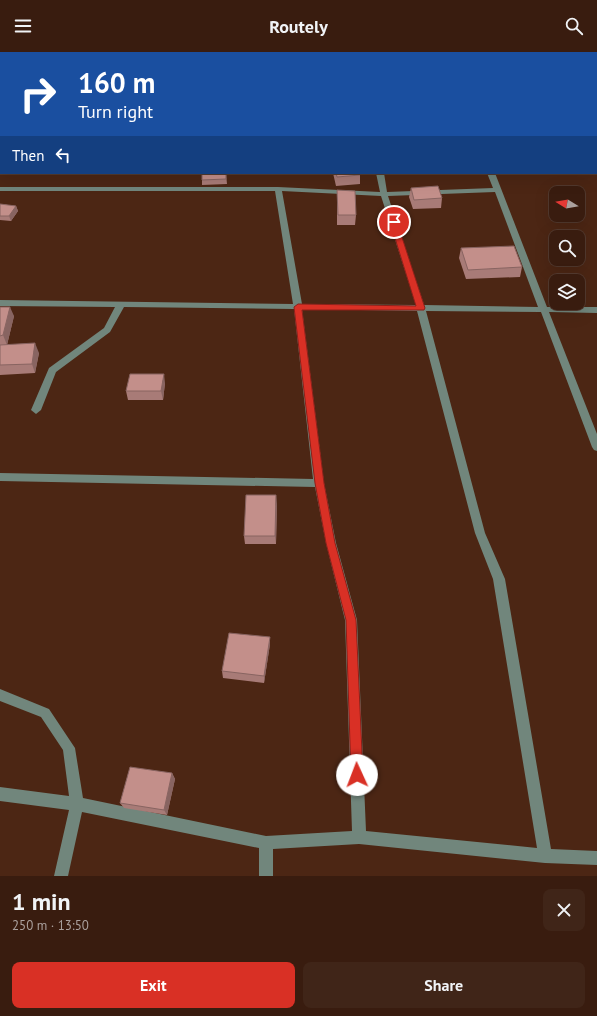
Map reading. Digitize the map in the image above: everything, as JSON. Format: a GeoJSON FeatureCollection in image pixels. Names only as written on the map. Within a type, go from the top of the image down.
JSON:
{"type":"FeatureCollection","features":[{"type":"Feature","properties":{"kind":"street"},"geometry":{"type":"LineString","coordinates":[[380,174],[384,194],[421,308],[480,533],[499,579],[545,856]]}},
{"type":"Feature","properties":{"kind":"street"},"geometry":{"type":"LineString","coordinates":[[491,174],[597,447]]}},
{"type":"Feature","properties":{"kind":"street"},"geometry":{"type":"LineString","coordinates":[[0,189],[278,190],[384,194],[498,190]]}},
{"type":"Feature","properties":{"kind":"street"},"geometry":{"type":"LineString","coordinates":[[278,190],[298,307],[320,483],[330,543],[351,620],[359,837]]}},
{"type":"Feature","properties":{"kind":"street"},"geometry":{"type":"LineString","coordinates":[[0,303],[120,306],[597,310]]}},
{"type":"Feature","properties":{"kind":"street"},"geometry":{"type":"LineString","coordinates":[[36,410],[52,370],[107,330],[120,306]]}},
{"type":"Feature","properties":{"kind":"street"},"geometry":{"type":"LineString","coordinates":[[0,477],[320,483]]}},
{"type":"Feature","properties":{"kind":"street"},"geometry":{"type":"LineString","coordinates":[[0,695],[45,713],[69,748],[77,804],[61,876]]}},
{"type":"Feature","properties":{"kind":"street"},"geometry":{"type":"LineString","coordinates":[[0,794],[77,804],[266,843],[359,837],[545,856],[597,858]]}},
{"type":"Feature","properties":{"kind":"street"},"geometry":{"type":"LineString","coordinates":[[266,843],[266,876]]}},
{"type":"Feature","properties":{"kind":"building"},"geometry":{"type":"Polygon","coordinates":[[[202,174],[226,174],[226,179],[202,180],[202,174]]]}},
{"type":"Feature","properties":{"kind":"building"},"geometry":{"type":"Polygon","coordinates":[[[336,174],[360,174],[360,175],[337,177],[336,174]]]}},
{"type":"Feature","properties":{"kind":"building"},"geometry":{"type":"Polygon","coordinates":[[[438,186],[442,198],[414,200],[411,188],[438,186]]]}},
{"type":"Feature","properties":{"kind":"building"},"geometry":{"type":"Polygon","coordinates":[[[337,190],[355,191],[356,215],[338,215],[337,190]]]}},
{"type":"Feature","properties":{"kind":"building"},"geometry":{"type":"Polygon","coordinates":[[[0,204],[16,206],[9,216],[0,216],[0,204]]]}},
{"type":"Feature","properties":{"kind":"building"},"geometry":{"type":"Polygon","coordinates":[[[514,246],[522,267],[468,270],[461,248],[514,246]]]}},
{"type":"Feature","properties":{"kind":"building"},"geometry":{"type":"Polygon","coordinates":[[[0,307],[10,307],[3,335],[0,336],[0,307]]]}},
{"type":"Feature","properties":{"kind":"building"},"geometry":{"type":"Polygon","coordinates":[[[35,343],[32,364],[0,365],[0,345],[35,343]]]}},
{"type":"Feature","properties":{"kind":"building"},"geometry":{"type":"Polygon","coordinates":[[[130,374],[164,374],[161,391],[126,391],[130,374]]]}},
{"type":"Feature","properties":{"kind":"building"},"geometry":{"type":"Polygon","coordinates":[[[246,495],[276,495],[275,536],[244,536],[246,495]]]}},
{"type":"Feature","properties":{"kind":"building"},"geometry":{"type":"Polygon","coordinates":[[[229,633],[270,637],[264,676],[222,671],[229,633]]]}},
{"type":"Feature","properties":{"kind":"building"},"geometry":{"type":"Polygon","coordinates":[[[130,767],[172,773],[164,810],[120,803],[130,767]]]}},
{"type":"Feature","properties":{"kind":"route"},"geometry":{"type":"LineString","coordinates":[[357,775],[351,620],[330,543],[320,483],[298,307],[421,308],[394,222]]}}]}
